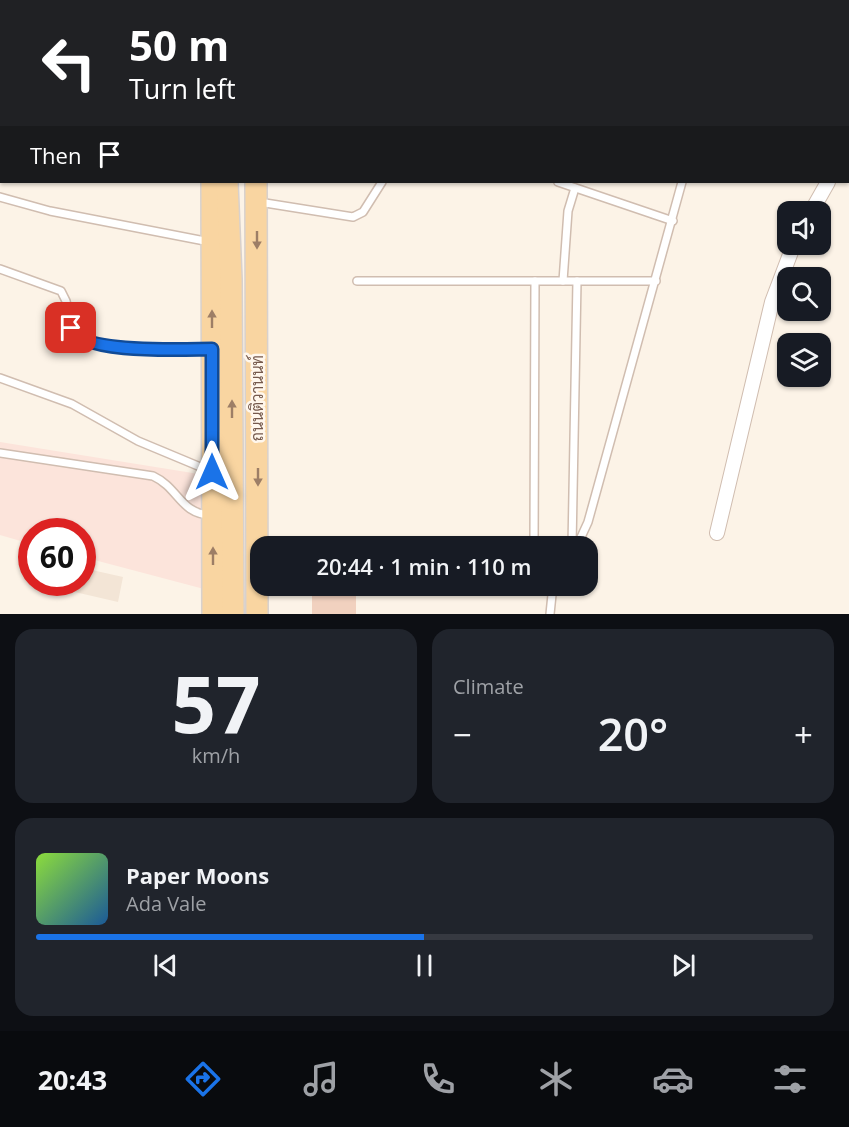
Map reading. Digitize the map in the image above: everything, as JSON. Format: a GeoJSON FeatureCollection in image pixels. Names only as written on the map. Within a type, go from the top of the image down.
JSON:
{"type":"FeatureCollection","features":[{"type":"Feature","properties":{"kind":"main road"},"geometry":{"type":"LineString","coordinates":[[213,183],[213,614]]}},
{"type":"Feature","properties":{"kind":"main road"},"geometry":{"type":"LineString","coordinates":[[227,183],[231,279],[233,614]]}},
{"type":"Feature","properties":{"kind":"main road","name":"ถนนติวานนท์"},"geometry":{"type":"LineString","coordinates":[[256,191],[257,614]]}},
{"type":"Feature","properties":{"kind":"street"},"geometry":{"type":"LineString","coordinates":[[817,201],[827,183]]}},
{"type":"Feature","properties":{"kind":"street"},"geometry":{"type":"LineString","coordinates":[[717,533],[772,302],[790,255]]}},
{"type":"Feature","properties":{"kind":"lane"},"geometry":{"type":"LineString","coordinates":[[256,191],[353,217],[363,212],[381,183]]}},
{"type":"Feature","properties":{"kind":"lane"},"geometry":{"type":"LineString","coordinates":[[561,183],[673,221]]}},
{"type":"Feature","properties":{"kind":"lane"},"geometry":{"type":"LineString","coordinates":[[582,536],[588,522],[682,183]]}},
{"type":"Feature","properties":{"kind":"lane"},"geometry":{"type":"LineString","coordinates":[[563,281],[568,211],[575,188]]}},
{"type":"Feature","properties":{"kind":"lane"},"geometry":{"type":"LineString","coordinates":[[0,197],[50,211],[212,243]]}},
{"type":"Feature","properties":{"kind":"lane"},"geometry":{"type":"LineString","coordinates":[[0,269],[61,291],[66,301],[73,334],[81,339],[121,348],[212,349]]}},
{"type":"Feature","properties":{"kind":"lane"},"geometry":{"type":"LineString","coordinates":[[357,281],[656,281]]}},
{"type":"Feature","properties":{"kind":"lane"},"geometry":{"type":"LineString","coordinates":[[534,536],[535,281]]}},
{"type":"Feature","properties":{"kind":"lane"},"geometry":{"type":"LineString","coordinates":[[572,536],[577,281]]}},
{"type":"Feature","properties":{"kind":"lane"},"geometry":{"type":"LineString","coordinates":[[0,378],[72,404],[138,441],[212,472]]}},
{"type":"Feature","properties":{"kind":"lane"},"geometry":{"type":"LineString","coordinates":[[0,453],[153,476],[164,481],[188,509],[199,515],[213,515]]}},
{"type":"Feature","properties":{"kind":"lane"},"geometry":{"type":"LineString","coordinates":[[550,614],[552,596]]}},
{"type":"Feature","properties":{"kind":"shaded area"},"geometry":{"type":"Polygon","coordinates":[[[0,442],[205,475],[204,589],[96,560],[96,518],[18,518],[18,540],[0,535],[0,442]]]}},
{"type":"Feature","properties":{"kind":"shaded area"},"geometry":{"type":"Polygon","coordinates":[[[96,571],[123,577],[118,602],[92,596],[96,596],[96,571]]]}},
{"type":"Feature","properties":{"kind":"building"},"geometry":{"type":"Polygon","coordinates":[[[312,596],[356,596],[356,614],[312,614],[312,596]]]}},
{"type":"Feature","properties":{"kind":"route"},"geometry":{"type":"LineString","coordinates":[[71,328],[73,334],[81,339],[121,348],[212,349],[212,472]]}}]}
